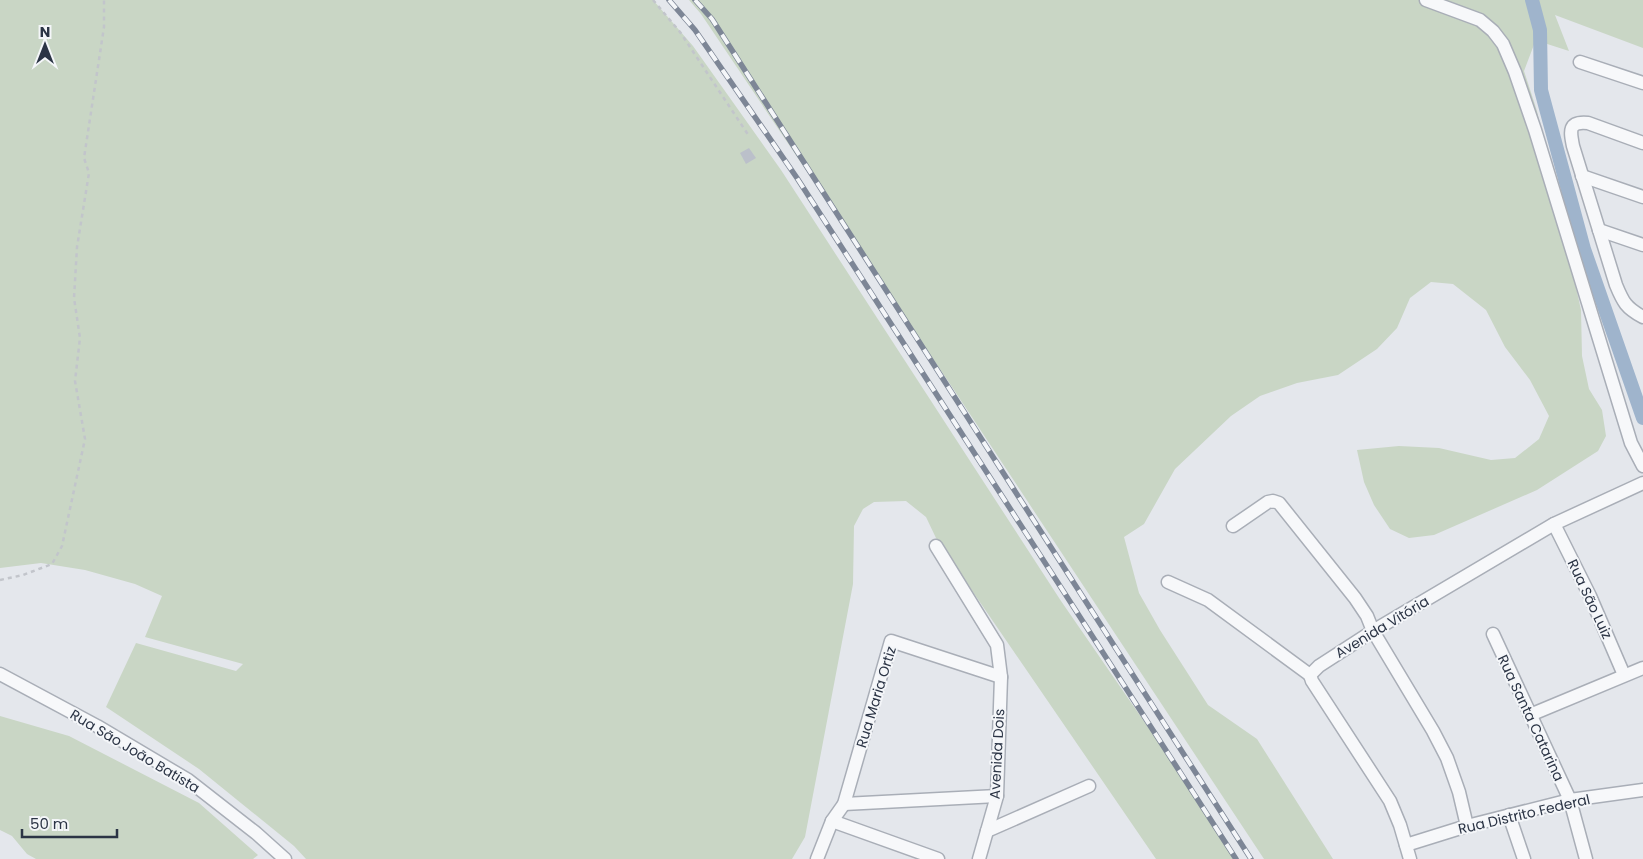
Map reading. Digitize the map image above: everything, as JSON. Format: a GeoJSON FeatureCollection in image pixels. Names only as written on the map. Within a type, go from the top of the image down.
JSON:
{"type":"FeatureCollection","features":[{"type":"Feature","properties":{"kind":"street"},"geometry":{"type":"LineString","coordinates":[[1426,0],[1480,20],[1493,31],[1503,44],[1535,130],[1632,443],[1643,466]]}},
{"type":"Feature","properties":{"kind":"street"},"geometry":{"type":"LineString","coordinates":[[1580,62],[1643,84]]}},
{"type":"Feature","properties":{"kind":"street"},"geometry":{"type":"LineString","coordinates":[[1643,143],[1588,123],[1576,123],[1572,127],[1571,134],[1582,176],[1616,285],[1623,300],[1632,311],[1643,317]]}},
{"type":"Feature","properties":{"kind":"street"},"geometry":{"type":"LineString","coordinates":[[1582,176],[1643,197]]}},
{"type":"Feature","properties":{"kind":"street"},"geometry":{"type":"LineString","coordinates":[[1599,230],[1643,245]]}},
{"type":"Feature","properties":{"kind":"street","name":"Avenida Vitória"},"geometry":{"type":"LineString","coordinates":[[1310,675],[1319,666],[1373,631],[1554,524],[1643,483]]}},
{"type":"Feature","properties":{"kind":"street"},"geometry":{"type":"LineString","coordinates":[[1232,526],[1268,502],[1279,503],[1355,598],[1447,758],[1467,826]]}},
{"type":"Feature","properties":{"kind":"street","name":"Rua São Luiz"},"geometry":{"type":"LineString","coordinates":[[1554,524],[1590,596],[1624,675]]}},
{"type":"Feature","properties":{"kind":"street","name":"Avenida Dois"},"geometry":{"type":"LineString","coordinates":[[936,546],[997,645],[1001,678],[997,796],[979,859]]}},
{"type":"Feature","properties":{"kind":"street"},"geometry":{"type":"LineString","coordinates":[[1168,582],[1208,600],[1310,675],[1312,681],[1390,801],[1400,825],[1410,859]]}},
{"type":"Feature","properties":{"kind":"street","name":"Rua Santa Catarina"},"geometry":{"type":"LineString","coordinates":[[1493,634],[1570,800],[1586,859]]}},
{"type":"Feature","properties":{"kind":"street","name":"Rua Maria Ortiz"},"geometry":{"type":"LineString","coordinates":[[817,859],[832,821],[844,804],[891,641],[1001,678]]}},
{"type":"Feature","properties":{"kind":"street"},"geometry":{"type":"LineString","coordinates":[[1530,715],[1643,668]]}},
{"type":"Feature","properties":{"kind":"street","name":"Rua São João Batista"},"geometry":{"type":"LineString","coordinates":[[0,674],[97,726],[188,780],[256,833],[285,859]]}},
{"type":"Feature","properties":{"kind":"street"},"geometry":{"type":"LineString","coordinates":[[987,831],[1089,786]]}},
{"type":"Feature","properties":{"kind":"street","name":"Rua Distrito Federal"},"geometry":{"type":"LineString","coordinates":[[1406,845],[1467,826],[1570,800],[1643,790]]}},
{"type":"Feature","properties":{"kind":"street"},"geometry":{"type":"LineString","coordinates":[[844,804],[997,796]]}},
{"type":"Feature","properties":{"kind":"street"},"geometry":{"type":"LineString","coordinates":[[1509,815],[1524,859]]}},
{"type":"Feature","properties":{"kind":"street"},"geometry":{"type":"LineString","coordinates":[[832,821],[938,859]]}},
{"type":"Feature","properties":{"kind":"path"},"geometry":{"type":"LineString","coordinates":[[0,580],[23,576],[52,564],[62,546],[85,439],[75,381],[80,338],[74,298],[77,248],[89,172],[84,158],[104,27],[104,0]]}},
{"type":"Feature","properties":{"kind":"path"},"geometry":{"type":"LineString","coordinates":[[653,0],[680,32],[749,136]]}},
{"type":"Feature","properties":{"kind":"green space"},"geometry":{"type":"Polygon","coordinates":[[[0,0],[653,0],[693,46],[781,170],[1061,601],[1239,859],[1156,859],[936,538],[926,517],[906,501],[874,502],[863,509],[854,526],[853,584],[805,837],[792,859],[306,859],[294,846],[199,769],[106,707],[136,643],[236,671],[243,664],[145,637],[162,596],[135,584],[85,570],[41,563],[0,568],[0,0]]]}},
{"type":"Feature","properties":{"kind":"green space"},"geometry":{"type":"Polygon","coordinates":[[[689,0],[1643,0],[1643,48],[1555,15],[1569,51],[1541,42],[1535,42],[1524,71],[1537,111],[1581,310],[1582,356],[1589,389],[1602,410],[1606,436],[1598,451],[1537,490],[1434,535],[1409,538],[1390,529],[1374,505],[1364,482],[1357,450],[1399,446],[1439,448],[1491,460],[1515,458],[1539,439],[1549,416],[1530,380],[1505,347],[1486,310],[1453,284],[1431,282],[1410,298],[1397,328],[1377,349],[1338,375],[1297,383],[1260,396],[1231,416],[1175,469],[1144,524],[1124,537],[1139,593],[1160,630],[1208,705],[1257,739],[1333,859],[1264,859],[950,384],[701,14],[689,0]]]}},
{"type":"Feature","properties":{"kind":"green space"},"geometry":{"type":"Polygon","coordinates":[[[0,716],[69,736],[199,803],[258,855],[253,859],[36,859],[27,854],[12,836],[0,830],[0,716]]]}},
{"type":"Feature","properties":{"kind":"building"},"geometry":{"type":"Polygon","coordinates":[[[749,148],[756,158],[746,164],[740,153],[749,148]]]}},
{"type":"Feature","properties":{"kind":"waterway"},"geometry":{"type":"LineString","coordinates":[[1532,0],[1540,30],[1541,90],[1584,249],[1643,418]]}},
{"type":"Feature","properties":{"kind":"railway"},"geometry":{"type":"LineString","coordinates":[[669,0],[695,30],[797,178],[1236,859]]}},
{"type":"Feature","properties":{"kind":"railway"},"geometry":{"type":"LineString","coordinates":[[695,0],[712,19],[1251,859]]}}]}
